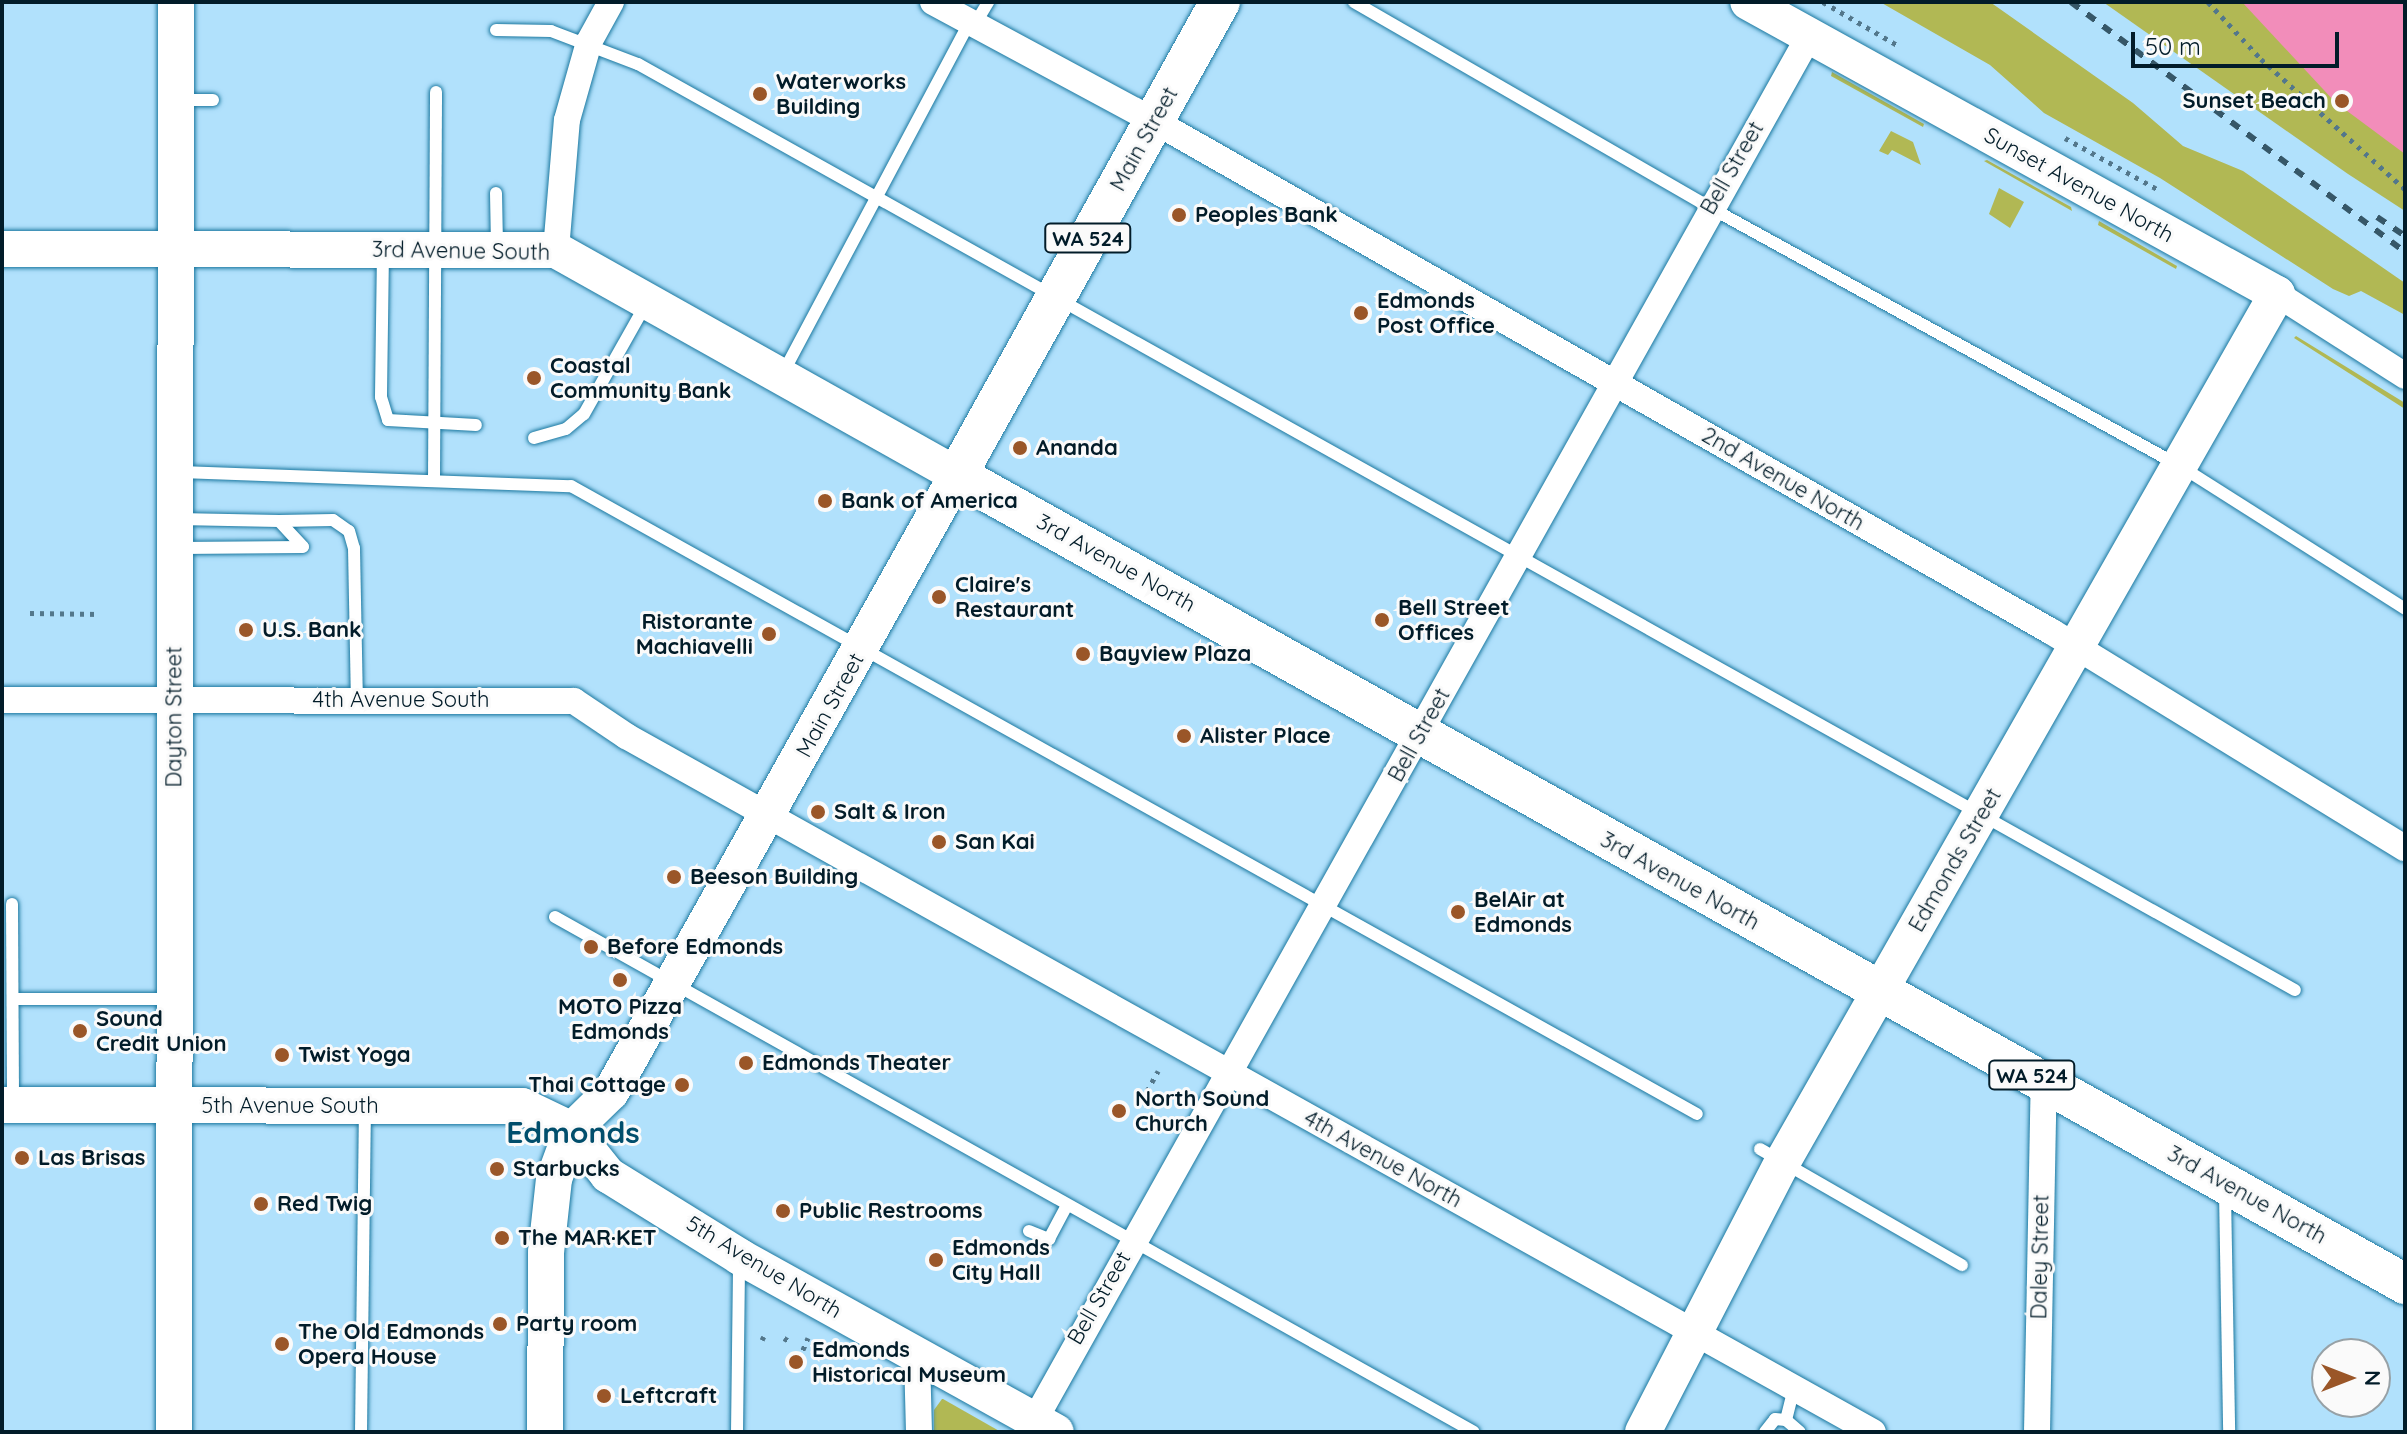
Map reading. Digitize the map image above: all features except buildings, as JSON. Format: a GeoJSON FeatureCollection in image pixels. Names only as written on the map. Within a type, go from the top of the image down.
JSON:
{"type":"FeatureCollection","features":[{"type":"Feature","properties":{"kind":"main road","name":"Main Street"},"geometry":{"type":"LineString","coordinates":[[957,475],[1220,2]]}},
{"type":"Feature","properties":{"kind":"main road","name":"3rd Avenue North"},"geometry":{"type":"LineString","coordinates":[[957,475],[1420,733],[1657,870],[1880,989],[2405,1284]]}},
{"type":"Feature","properties":{"kind":"street","name":"Dayton Street"},"geometry":{"type":"LineString","coordinates":[[174,1432],[176,2]]}},
{"type":"Feature","properties":{"kind":"street"},"geometry":{"type":"LineString","coordinates":[[556,250],[567,120],[589,42],[611,2]]}},
{"type":"Feature","properties":{"kind":"street","name":"2nd Avenue North"},"geometry":{"type":"LineString","coordinates":[[933,2],[978,16],[1154,121],[2080,648],[2405,848]]}},
{"type":"Feature","properties":{"kind":"street","name":"Sunset Avenue North"},"geometry":{"type":"LineString","coordinates":[[1748,2],[2277,294],[2405,376]]}},
{"type":"Feature","properties":{"kind":"street","name":"Bell Street"},"geometry":{"type":"LineString","coordinates":[[1039,1428],[1130,1243],[1232,1074],[1321,906],[1420,733],[1709,207],[1809,36]]}},
{"type":"Feature","properties":{"kind":"street","name":"3rd Avenue South"},"geometry":{"type":"LineString","coordinates":[[2,249],[556,250],[957,475]]}},
{"type":"Feature","properties":{"kind":"street","name":"Edmonds Street"},"geometry":{"type":"LineString","coordinates":[[1654,1424],[1772,1155],[1880,989],[2080,648],[2277,294]]}},
{"type":"Feature","properties":{"kind":"street","name":"Main Street"},"geometry":{"type":"LineString","coordinates":[[545,1432],[546,1253],[554,1179],[572,1130],[611,1092],[957,475]]}},
{"type":"Feature","properties":{"kind":"street","name":"4th Avenue South"},"geometry":{"type":"LineString","coordinates":[[2,700],[574,701],[768,815]]}},
{"type":"Feature","properties":{"kind":"street","name":"4th Avenue North"},"geometry":{"type":"LineString","coordinates":[[768,815],[1794,1387],[1862,1429]]}},
{"type":"Feature","properties":{"kind":"street","name":"Daley Street"},"geometry":{"type":"LineString","coordinates":[[2037,1432],[2044,1082]]}},
{"type":"Feature","properties":{"kind":"street","name":"5th Avenue South"},"geometry":{"type":"LineString","coordinates":[[8,1105],[522,1106],[572,1130]]}},
{"type":"Feature","properties":{"kind":"street","name":"5th Avenue North"},"geometry":{"type":"LineString","coordinates":[[572,1130],[608,1175],[740,1257],[1039,1428]]}},
{"type":"Feature","properties":{"kind":"street"},"geometry":{"type":"LineString","coordinates":[[917,1356],[919,1432]]}},
{"type":"Feature","properties":{"kind":"lane"},"geometry":{"type":"LineString","coordinates":[[1354,2],[1709,207],[2180,466],[2405,609]]}},
{"type":"Feature","properties":{"kind":"lane"},"geometry":{"type":"LineString","coordinates":[[781,375],[978,16]]}},
{"type":"Feature","properties":{"kind":"lane"},"geometry":{"type":"LineString","coordinates":[[496,30],[551,31],[589,42],[638,64],[1053,299],[2295,990]]}},
{"type":"Feature","properties":{"kind":"lane"},"geometry":{"type":"LineString","coordinates":[[434,481],[439,250],[436,92]]}},
{"type":"Feature","properties":{"kind":"lane"},"geometry":{"type":"LineString","coordinates":[[175,99],[213,100]]}},
{"type":"Feature","properties":{"kind":"lane"},"geometry":{"type":"LineString","coordinates":[[496,193],[497,250]]}},
{"type":"Feature","properties":{"kind":"lane"},"geometry":{"type":"LineString","coordinates":[[383,249],[381,397],[388,420],[476,425]]}},
{"type":"Feature","properties":{"kind":"lane"},"geometry":{"type":"LineString","coordinates":[[534,438],[566,429],[584,414],[648,301]]}},
{"type":"Feature","properties":{"kind":"lane"},"geometry":{"type":"LineString","coordinates":[[174,472],[571,486],[1697,1114]]}},
{"type":"Feature","properties":{"kind":"lane"},"geometry":{"type":"LineString","coordinates":[[174,534],[279,521],[333,520],[349,531],[354,548],[357,700]]}},
{"type":"Feature","properties":{"kind":"lane"},"geometry":{"type":"LineString","coordinates":[[174,534],[303,547],[279,521]]}},
{"type":"Feature","properties":{"kind":"lane"},"geometry":{"type":"LineString","coordinates":[[8,1105],[13,999],[12,904]]}},
{"type":"Feature","properties":{"kind":"lane"},"geometry":{"type":"LineString","coordinates":[[555,917],[669,985],[1474,1432]]}},
{"type":"Feature","properties":{"kind":"lane"},"geometry":{"type":"LineString","coordinates":[[13,999],[174,999]]}},
{"type":"Feature","properties":{"kind":"lane"},"geometry":{"type":"LineString","coordinates":[[361,1432],[365,1106]]}},
{"type":"Feature","properties":{"kind":"lane"},"geometry":{"type":"LineString","coordinates":[[1772,1155],[1962,1265]]}},
{"type":"Feature","properties":{"kind":"lane"},"geometry":{"type":"LineString","coordinates":[[2225,1182],[2229,1432]]}},
{"type":"Feature","properties":{"kind":"lane"},"geometry":{"type":"LineString","coordinates":[[1029,1231],[1049,1239],[1066,1207]]}},
{"type":"Feature","properties":{"kind":"lane"},"geometry":{"type":"LineString","coordinates":[[737,1432],[740,1257]]}},
{"type":"Feature","properties":{"kind":"lane"},"geometry":{"type":"LineString","coordinates":[[1786,1420],[1794,1387]]}},
{"type":"Feature","properties":{"kind":"lane"},"geometry":{"type":"LineString","coordinates":[[1765,1432],[1775,1419],[1786,1420],[1800,1432]]}},
{"type":"Feature","properties":{"kind":"path"},"geometry":{"type":"LineString","coordinates":[[2208,2],[2261,59],[2405,189]]}},
{"type":"Feature","properties":{"kind":"path"},"geometry":{"type":"LineString","coordinates":[[30,613],[100,614]]}},
{"type":"Feature","properties":{"kind":"path"},"geometry":{"type":"LineString","coordinates":[[1147,1091],[1158,1071]]}},
{"type":"Feature","properties":{"kind":"path"},"geometry":{"type":"LineString","coordinates":[[799,1359],[808,1338]]}},
{"type":"Feature","properties":{"kind":"green space"},"geometry":{"type":"Polygon","coordinates":[[[1880,2],[1990,2],[2133,103],[2183,146],[2243,171],[2405,283],[2405,315],[2361,291],[2349,296],[2333,289],[2160,178],[2044,113],[1990,65],[1880,2]]]}},
{"type":"Feature","properties":{"kind":"green space","name":"Sunset Beach"},"geometry":{"type":"Polygon","coordinates":[[[2103,2],[2405,2],[2405,211],[2348,174],[2103,2]]]}},
{"type":"Feature","properties":{"kind":"green space"},"geometry":{"type":"Polygon","coordinates":[[[1832,72],[1924,124],[1923,127],[1831,76],[1832,72]]]}},
{"type":"Feature","properties":{"kind":"green space"},"geometry":{"type":"Polygon","coordinates":[[[1891,131],[1913,142],[1921,165],[1892,150],[1888,155],[1879,151],[1891,131]]]}},
{"type":"Feature","properties":{"kind":"green space"},"geometry":{"type":"Polygon","coordinates":[[[1984,161],[2071,207],[2072,211],[1984,161]]]}},
{"type":"Feature","properties":{"kind":"green space"},"geometry":{"type":"Polygon","coordinates":[[[1999,188],[2024,202],[2010,228],[1989,214],[1999,188]]]}},
{"type":"Feature","properties":{"kind":"green space"},"geometry":{"type":"Polygon","coordinates":[[[2099,221],[2177,266],[2176,269],[2098,225],[2099,221]]]}},
{"type":"Feature","properties":{"kind":"green space"},"geometry":{"type":"Polygon","coordinates":[[[2296,336],[2405,403],[2405,409],[2294,338],[2296,336]]]}},
{"type":"Feature","properties":{"kind":"green space"},"geometry":{"type":"Polygon","coordinates":[[[942,1399],[1001,1432],[934,1432],[934,1410],[942,1399]]]}},
{"type":"Feature","properties":{"kind":"shaded area"},"geometry":{"type":"Polygon","coordinates":[[[2242,2],[2405,2],[2405,154],[2335,102],[2242,2]]]}},
{"type":"Feature","properties":{"kind":"railway"},"geometry":{"type":"LineString","coordinates":[[2071,2],[2405,252]]}},
{"type":"Feature","properties":{"kind":"railway"},"geometry":{"type":"LineString","coordinates":[[2377,217],[2405,236]]}},
{"type":"Feature","properties":{"kind":"place","name":"Waterworks Building"},"geometry":{"type":"Point","coordinates":[760,94]}},
{"type":"Feature","properties":{"kind":"place","name":"Sunset Beach"},"geometry":{"type":"Point","coordinates":[2342,101]}},
{"type":"Feature","properties":{"kind":"place","name":"Peoples Bank"},"geometry":{"type":"Point","coordinates":[1179,215]}},
{"type":"Feature","properties":{"kind":"place","name":"Edmonds Post Office"},"geometry":{"type":"Point","coordinates":[1361,313]}},
{"type":"Feature","properties":{"kind":"place","name":"Coastal Community Bank"},"geometry":{"type":"Point","coordinates":[534,378]}},
{"type":"Feature","properties":{"kind":"place","name":"Ananda"},"geometry":{"type":"Point","coordinates":[1020,448]}},
{"type":"Feature","properties":{"kind":"place","name":"Bank of America"},"geometry":{"type":"Point","coordinates":[825,501]}},
{"type":"Feature","properties":{"kind":"place","name":"Claire's Restaurant"},"geometry":{"type":"Point","coordinates":[939,597]}},
{"type":"Feature","properties":{"kind":"place","name":"Bell Street Offices"},"geometry":{"type":"Point","coordinates":[1382,620]}},
{"type":"Feature","properties":{"kind":"place","name":"U.S. Bank"},"geometry":{"type":"Point","coordinates":[246,630]}},
{"type":"Feature","properties":{"kind":"place","name":"Ristorante Machiavelli"},"geometry":{"type":"Point","coordinates":[769,634]}},
{"type":"Feature","properties":{"kind":"place","name":"Bayview Plaza"},"geometry":{"type":"Point","coordinates":[1083,654]}},
{"type":"Feature","properties":{"kind":"place","name":"Alister Place"},"geometry":{"type":"Point","coordinates":[1184,736]}},
{"type":"Feature","properties":{"kind":"place","name":"Salt & Iron"},"geometry":{"type":"Point","coordinates":[818,812]}},
{"type":"Feature","properties":{"kind":"place","name":"San Kai"},"geometry":{"type":"Point","coordinates":[939,842]}},
{"type":"Feature","properties":{"kind":"place","name":"Beeson Building"},"geometry":{"type":"Point","coordinates":[674,877]}},
{"type":"Feature","properties":{"kind":"place","name":"BelAir at Edmonds"},"geometry":{"type":"Point","coordinates":[1458,912]}},
{"type":"Feature","properties":{"kind":"place","name":"Before Edmonds"},"geometry":{"type":"Point","coordinates":[591,947]}},
{"type":"Feature","properties":{"kind":"place","name":"MOTO Pizza Edmonds"},"geometry":{"type":"Point","coordinates":[620,980]}},
{"type":"Feature","properties":{"kind":"place","name":"Sound Credit Union"},"geometry":{"type":"Point","coordinates":[80,1031]}},
{"type":"Feature","properties":{"kind":"place","name":"Twist Yoga"},"geometry":{"type":"Point","coordinates":[282,1055]}},
{"type":"Feature","properties":{"kind":"place","name":"Edmonds Theater"},"geometry":{"type":"Point","coordinates":[746,1063]}},
{"type":"Feature","properties":{"kind":"place","name":"Thai Cottage"},"geometry":{"type":"Point","coordinates":[682,1085]}},
{"type":"Feature","properties":{"kind":"place","name":"North Sound Church"},"geometry":{"type":"Point","coordinates":[1119,1111]}},
{"type":"Feature","properties":{"kind":"place","name":"Las Brisas"},"geometry":{"type":"Point","coordinates":[22,1158]}},
{"type":"Feature","properties":{"kind":"place","name":"Starbucks"},"geometry":{"type":"Point","coordinates":[497,1169]}},
{"type":"Feature","properties":{"kind":"place","name":"Red Twig"},"geometry":{"type":"Point","coordinates":[261,1204]}},
{"type":"Feature","properties":{"kind":"place","name":"Public Restrooms"},"geometry":{"type":"Point","coordinates":[783,1211]}},
{"type":"Feature","properties":{"kind":"place","name":"The MAR·KET"},"geometry":{"type":"Point","coordinates":[502,1238]}},
{"type":"Feature","properties":{"kind":"place","name":"Edmonds City Hall"},"geometry":{"type":"Point","coordinates":[936,1260]}},
{"type":"Feature","properties":{"kind":"place","name":"Party room"},"geometry":{"type":"Point","coordinates":[500,1324]}},
{"type":"Feature","properties":{"kind":"place","name":"The Old Edmonds Opera House"},"geometry":{"type":"Point","coordinates":[282,1344]}},
{"type":"Feature","properties":{"kind":"place","name":"Edmonds Historical Museum"},"geometry":{"type":"Point","coordinates":[796,1362]}},
{"type":"Feature","properties":{"kind":"place","name":"Leftcraft"},"geometry":{"type":"Point","coordinates":[604,1396]}},
{"type":"Feature","properties":{"kind":"district","name":"Edmonds"},"geometry":{"type":"Point","coordinates":[573,1132]}}]}
